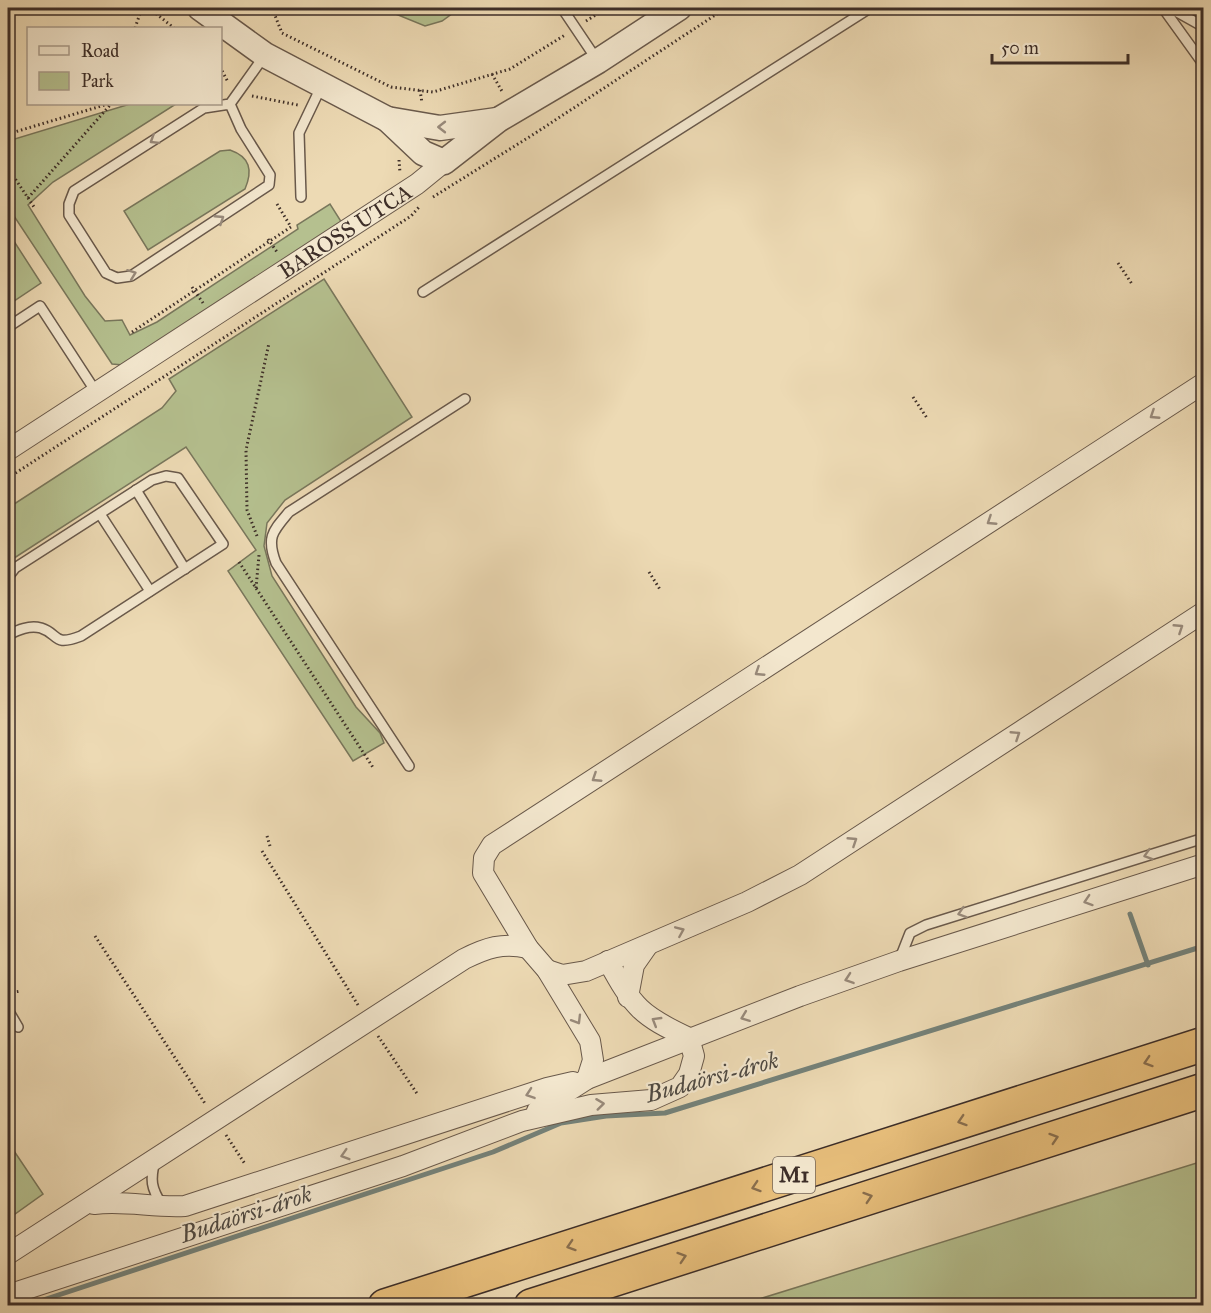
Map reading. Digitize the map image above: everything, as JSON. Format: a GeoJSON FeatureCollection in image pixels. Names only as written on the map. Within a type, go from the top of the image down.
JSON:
{"type":"FeatureCollection","features":[{"type":"Feature","properties":{"kind":"highway","name":"M1"},"geometry":{"type":"LineString","coordinates":[[385,1305],[1203,1044]]}},
{"type":"Feature","properties":{"kind":"highway","name":"M1"},"geometry":{"type":"LineString","coordinates":[[531,1305],[1203,1090]]}},
{"type":"Feature","properties":{"kind":"street"},"geometry":{"type":"LineString","coordinates":[[200,8],[265,55],[387,118],[440,128],[498,120]]}},
{"type":"Feature","properties":{"kind":"street","name":"BAROSS UTCA"},"geometry":{"type":"LineString","coordinates":[[8,450],[417,184],[498,120],[598,61],[679,8]]}},
{"type":"Feature","properties":{"kind":"street"},"geometry":{"type":"LineString","coordinates":[[387,118],[423,153],[444,162]]}},
{"type":"Feature","properties":{"kind":"street"},"geometry":{"type":"LineString","coordinates":[[522,1121],[587,1079],[593,1060],[590,1041],[547,970],[528,948],[483,873],[484,858],[492,845],[1203,383]]}},
{"type":"Feature","properties":{"kind":"street"},"geometry":{"type":"LineString","coordinates":[[547,970],[562,975],[573,974],[648,945],[776,890],[1203,612]]}},
{"type":"Feature","properties":{"kind":"street"},"geometry":{"type":"LineString","coordinates":[[129,1192],[164,1207],[185,1206],[462,1118],[547,1088],[587,1079],[689,1038],[898,962],[1203,864]]}},
{"type":"Feature","properties":{"kind":"street"},"geometry":{"type":"LineString","coordinates":[[488,947],[498,924],[500,904]]}},
{"type":"Feature","properties":{"kind":"street"},"geometry":{"type":"LineString","coordinates":[[8,1254],[88,1204],[116,1201],[129,1192],[156,1160],[464,959],[488,947],[505,944],[528,948]]}},
{"type":"Feature","properties":{"kind":"street"},"geometry":{"type":"LineString","coordinates":[[628,997],[634,965],[648,945]]}},
{"type":"Feature","properties":{"kind":"street"},"geometry":{"type":"LineString","coordinates":[[8,1295],[403,1166],[522,1121],[591,1105],[651,1100],[668,1094],[680,1087],[689,1074],[694,1056],[689,1038],[642,1013],[628,997],[608,961]]}},
{"type":"Feature","properties":{"kind":"lane"},"geometry":{"type":"LineString","coordinates":[[562,8],[598,61]]}},
{"type":"Feature","properties":{"kind":"lane"},"geometry":{"type":"LineString","coordinates":[[423,292],[870,8]]}},
{"type":"Feature","properties":{"kind":"lane"},"geometry":{"type":"LineString","coordinates":[[1163,8],[1203,65]]}},
{"type":"Feature","properties":{"kind":"lane"},"geometry":{"type":"LineString","coordinates":[[1170,8],[1203,27]]}},
{"type":"Feature","properties":{"kind":"lane"},"geometry":{"type":"LineString","coordinates":[[230,104],[241,129],[270,175],[269,185],[131,276],[117,278],[106,273],[69,215],[69,204],[74,191],[204,108],[230,104],[265,55]]}},
{"type":"Feature","properties":{"kind":"lane"},"geometry":{"type":"LineString","coordinates":[[301,197],[299,133],[322,85]]}},
{"type":"Feature","properties":{"kind":"lane"},"geometry":{"type":"LineString","coordinates":[[8,327],[40,306],[96,393]]}},
{"type":"Feature","properties":{"kind":"lane"},"geometry":{"type":"LineString","coordinates":[[409,766],[276,562],[271,549],[272,532],[289,512],[465,399]]}},
{"type":"Feature","properties":{"kind":"lane"},"geometry":{"type":"LineString","coordinates":[[8,577],[15,568],[136,490],[152,480],[166,476],[178,478],[223,544],[81,636],[69,640],[56,639],[42,628],[23,628],[8,635]]}},
{"type":"Feature","properties":{"kind":"lane"},"geometry":{"type":"LineString","coordinates":[[136,490],[185,569]]}},
{"type":"Feature","properties":{"kind":"lane"},"geometry":{"type":"LineString","coordinates":[[100,514],[150,591]]}},
{"type":"Feature","properties":{"kind":"lane"},"geometry":{"type":"LineString","coordinates":[[898,962],[910,933],[926,925],[1203,837]]}},
{"type":"Feature","properties":{"kind":"lane"},"geometry":{"type":"LineString","coordinates":[[8,1010],[18,1027]]}},
{"type":"Feature","properties":{"kind":"lane"},"geometry":{"type":"LineString","coordinates":[[156,1160],[151,1179],[152,1190],[164,1207]]}},
{"type":"Feature","properties":{"kind":"path"},"geometry":{"type":"LineString","coordinates":[[135,27],[142,8]]}},
{"type":"Feature","properties":{"kind":"path"},"geometry":{"type":"LineString","coordinates":[[149,8],[173,27]]}},
{"type":"Feature","properties":{"kind":"path"},"geometry":{"type":"LineString","coordinates":[[272,8],[282,33],[391,87],[433,92],[510,69],[607,8]]}},
{"type":"Feature","properties":{"kind":"path"},"geometry":{"type":"LineString","coordinates":[[431,199],[726,8]]}},
{"type":"Feature","properties":{"kind":"path"},"geometry":{"type":"LineString","coordinates":[[8,134],[106,105]]}},
{"type":"Feature","properties":{"kind":"path"},"geometry":{"type":"LineString","coordinates":[[28,198],[108,105]]}},
{"type":"Feature","properties":{"kind":"path"},"geometry":{"type":"LineString","coordinates":[[398,170],[400,163]]}},
{"type":"Feature","properties":{"kind":"path"},"geometry":{"type":"LineString","coordinates":[[8,168],[34,207]]}},
{"type":"Feature","properties":{"kind":"path"},"geometry":{"type":"LineString","coordinates":[[132,332],[193,288],[291,227],[277,204]]}},
{"type":"Feature","properties":{"kind":"path"},"geometry":{"type":"LineString","coordinates":[[8,478],[411,216],[421,205]]}},
{"type":"Feature","properties":{"kind":"path"},"geometry":{"type":"LineString","coordinates":[[269,240],[279,256]]}},
{"type":"Feature","properties":{"kind":"path"},"geometry":{"type":"LineString","coordinates":[[1118,263],[1132,284]]}},
{"type":"Feature","properties":{"kind":"path"},"geometry":{"type":"LineString","coordinates":[[193,288],[204,305]]}},
{"type":"Feature","properties":{"kind":"path"},"geometry":{"type":"LineString","coordinates":[[259,540],[247,510],[246,450],[269,343]]}},
{"type":"Feature","properties":{"kind":"path"},"geometry":{"type":"LineString","coordinates":[[913,397],[927,418]]}},
{"type":"Feature","properties":{"kind":"path"},"geometry":{"type":"LineString","coordinates":[[256,588],[255,571],[260,549]]}},
{"type":"Feature","properties":{"kind":"path"},"geometry":{"type":"LineString","coordinates":[[239,562],[374,769]]}},
{"type":"Feature","properties":{"kind":"path"},"geometry":{"type":"LineString","coordinates":[[649,572],[661,591]]}},
{"type":"Feature","properties":{"kind":"path"},"geometry":{"type":"LineString","coordinates":[[267,836],[270,846]]}},
{"type":"Feature","properties":{"kind":"path"},"geometry":{"type":"LineString","coordinates":[[262,851],[368,1022],[418,1095]]}},
{"type":"Feature","properties":{"kind":"path"},"geometry":{"type":"LineString","coordinates":[[95,936],[245,1164]]}},
{"type":"Feature","properties":{"kind":"path"},"geometry":{"type":"LineString","coordinates":[[8,993],[21,991]]}},
{"type":"Feature","properties":{"kind":"green space"},"geometry":{"type":"Polygon","coordinates":[[[381,8],[460,8],[442,21],[425,26],[381,8]]]}},
{"type":"Feature","properties":{"kind":"green space"},"geometry":{"type":"Polygon","coordinates":[[[127,105],[174,105],[53,182],[28,205],[85,296],[105,321],[122,320],[130,335],[157,322],[298,229],[297,225],[330,204],[342,223],[123,365],[112,364],[8,207],[8,141],[127,105]]]}},
{"type":"Feature","properties":{"kind":"green space"},"geometry":{"type":"Polygon","coordinates":[[[230,150],[242,156],[248,165],[249,176],[245,189],[148,250],[124,211],[220,151],[230,150]]]}},
{"type":"Feature","properties":{"kind":"green space"},"geometry":{"type":"Polygon","coordinates":[[[8,232],[41,283],[8,305],[8,232]]]}},
{"type":"Feature","properties":{"kind":"green space"},"geometry":{"type":"Polygon","coordinates":[[[324,279],[412,417],[285,500],[267,523],[264,546],[272,576],[356,707],[380,733],[384,743],[353,761],[228,571],[256,550],[186,447],[8,562],[8,508],[162,408],[176,391],[169,379],[324,279]]]}},
{"type":"Feature","properties":{"kind":"green space"},"geometry":{"type":"Polygon","coordinates":[[[8,1142],[43,1194],[8,1219],[8,1142]]]}},
{"type":"Feature","properties":{"kind":"green space"},"geometry":{"type":"Polygon","coordinates":[[[1203,1161],[1203,1305],[740,1305],[1203,1161]]]}},
{"type":"Feature","properties":{"kind":"waterway"},"geometry":{"type":"LineString","coordinates":[[1130,914],[1148,965]]}},
{"type":"Feature","properties":{"kind":"waterway","name":"Budaörsi-árok"},"geometry":{"type":"LineString","coordinates":[[25,1306],[493,1152],[561,1123],[606,1116],[665,1113],[1204,946]]}}]}
